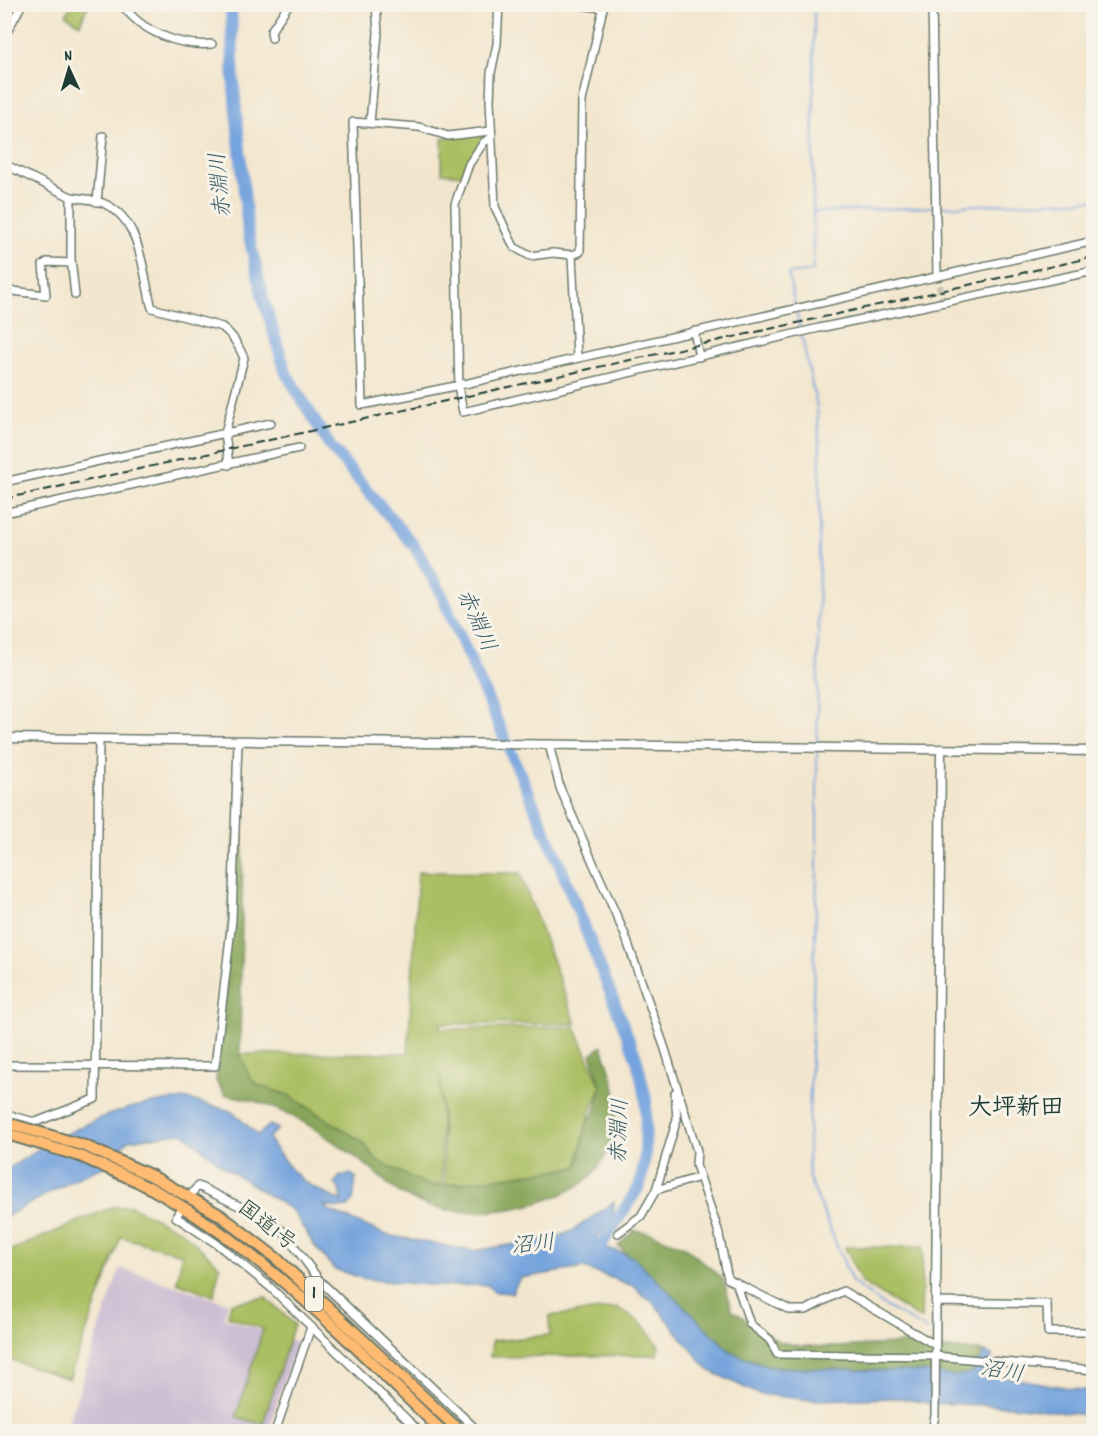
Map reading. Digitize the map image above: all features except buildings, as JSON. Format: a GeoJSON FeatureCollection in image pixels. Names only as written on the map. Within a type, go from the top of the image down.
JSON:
{"type":"FeatureCollection","features":[{"type":"Feature","properties":{"kind":"highway","name":"国道1号"},"geometry":{"type":"LineString","coordinates":[[4,1122],[85,1146],[152,1176],[220,1215],[276,1258],[461,1431]]}},
{"type":"Feature","properties":{"kind":"highway","name":"国道1号"},"geometry":{"type":"LineString","coordinates":[[4,1134],[80,1156],[137,1181],[210,1223],[267,1266],[443,1431]]}},
{"type":"Feature","properties":{"kind":"street"},"geometry":{"type":"LineString","coordinates":[[4,37],[22,4]]}},
{"type":"Feature","properties":{"kind":"street"},"geometry":{"type":"LineString","coordinates":[[122,4],[132,19],[174,40],[199,45],[212,44]]}},
{"type":"Feature","properties":{"kind":"street"},"geometry":{"type":"LineString","coordinates":[[272,38],[271,31],[289,4]]}},
{"type":"Feature","properties":{"kind":"street"},"geometry":{"type":"LineString","coordinates":[[370,123],[378,33],[376,4]]}},
{"type":"Feature","properties":{"kind":"street"},"geometry":{"type":"LineString","coordinates":[[499,4],[497,44],[491,73],[490,101],[494,131],[469,164],[455,204],[460,385],[464,412],[932,304],[1094,271]]}},
{"type":"Feature","properties":{"kind":"street"},"geometry":{"type":"LineString","coordinates":[[490,134],[495,207],[514,247],[530,256],[553,253],[572,255],[580,252],[582,101],[603,6],[571,4]]}},
{"type":"Feature","properties":{"kind":"street"},"geometry":{"type":"LineString","coordinates":[[932,4],[937,274]]}},
{"type":"Feature","properties":{"kind":"street"},"geometry":{"type":"LineString","coordinates":[[490,134],[448,136],[419,127],[353,122],[362,405],[460,385],[937,274],[1094,241]]}},
{"type":"Feature","properties":{"kind":"street"},"geometry":{"type":"LineString","coordinates":[[98,202],[103,136]]}},
{"type":"Feature","properties":{"kind":"street"},"geometry":{"type":"LineString","coordinates":[[4,164],[71,197],[98,202],[120,213],[140,251],[152,308],[222,327],[239,346],[244,358],[225,433],[229,465]]}},
{"type":"Feature","properties":{"kind":"street"},"geometry":{"type":"LineString","coordinates":[[71,197],[71,264],[75,295]]}},
{"type":"Feature","properties":{"kind":"street"},"geometry":{"type":"LineString","coordinates":[[572,255],[577,357]]}},
{"type":"Feature","properties":{"kind":"street"},"geometry":{"type":"LineString","coordinates":[[4,290],[46,295],[43,265],[47,262],[71,264]]}},
{"type":"Feature","properties":{"kind":"street"},"geometry":{"type":"LineString","coordinates":[[694,331],[699,357]]}},
{"type":"Feature","properties":{"kind":"street"},"geometry":{"type":"LineString","coordinates":[[4,482],[271,423]]}},
{"type":"Feature","properties":{"kind":"street"},"geometry":{"type":"LineString","coordinates":[[4,513],[299,448]]}},
{"type":"Feature","properties":{"kind":"street"},"geometry":{"type":"LineString","coordinates":[[4,738],[1094,751]]}},
{"type":"Feature","properties":{"kind":"street"},"geometry":{"type":"LineString","coordinates":[[4,1134],[95,1099],[99,740]]}},
{"type":"Feature","properties":{"kind":"street"},"geometry":{"type":"LineString","coordinates":[[4,1065],[216,1066],[232,920],[238,742]]}},
{"type":"Feature","properties":{"kind":"street"},"geometry":{"type":"LineString","coordinates":[[545,745],[560,788],[625,935],[674,1075],[697,1151],[696,1165],[718,1230],[728,1279],[790,1310],[799,1311],[806,1310],[843,1291],[935,1345]]}},
{"type":"Feature","properties":{"kind":"street"},"geometry":{"type":"LineString","coordinates":[[932,1431],[935,1415],[941,748]]}},
{"type":"Feature","properties":{"kind":"street"},"geometry":{"type":"LineString","coordinates":[[618,1233],[640,1216],[656,1190],[677,1119],[674,1075]]}},
{"type":"Feature","properties":{"kind":"street"},"geometry":{"type":"LineString","coordinates":[[4,1114],[35,1122]]}},
{"type":"Feature","properties":{"kind":"street"},"geometry":{"type":"LineString","coordinates":[[656,1190],[700,1177]]}},
{"type":"Feature","properties":{"kind":"street"},"geometry":{"type":"LineString","coordinates":[[193,1192],[198,1186],[262,1217],[283,1231],[320,1281],[476,1430]]}},
{"type":"Feature","properties":{"kind":"street"},"geometry":{"type":"LineString","coordinates":[[180,1210],[176,1218],[245,1266],[420,1431]]}},
{"type":"Feature","properties":{"kind":"street"},"geometry":{"type":"LineString","coordinates":[[736,1282],[750,1324],[770,1340],[777,1354],[935,1356],[1094,1370]]}},
{"type":"Feature","properties":{"kind":"street"},"geometry":{"type":"LineString","coordinates":[[936,1302],[1047,1304],[1048,1332],[1094,1332]]}},
{"type":"Feature","properties":{"kind":"street"},"geometry":{"type":"LineString","coordinates":[[275,1431],[311,1327]]}},
{"type":"Feature","properties":{"kind":"shaded area"},"geometry":{"type":"Polygon","coordinates":[[[120,1268],[228,1303],[224,1318],[297,1342],[268,1431],[65,1432],[120,1268]]]}},
{"type":"Feature","properties":{"kind":"green space"},"geometry":{"type":"Polygon","coordinates":[[[71,5],[88,5],[80,24],[66,15],[71,5]]]}},
{"type":"Feature","properties":{"kind":"green space"},"geometry":{"type":"Polygon","coordinates":[[[490,131],[490,138],[484,142],[461,175],[442,173],[442,138],[490,131]]]}},
{"type":"Feature","properties":{"kind":"green space"},"geometry":{"type":"Polygon","coordinates":[[[235,831],[243,837],[240,1054],[250,1078],[260,1086],[288,1095],[360,1140],[379,1162],[427,1185],[445,1185],[577,1167],[587,1122],[595,1112],[601,1087],[591,1054],[602,1046],[614,1084],[616,1116],[606,1154],[591,1176],[562,1194],[517,1208],[468,1212],[444,1209],[402,1194],[370,1168],[302,1121],[265,1104],[225,1095],[216,1081],[235,831]]]}},
{"type":"Feature","properties":{"kind":"green space"},"geometry":{"type":"Polygon","coordinates":[[[418,872],[520,873],[576,1024],[440,1024],[440,1029],[575,1027],[601,1087],[587,1122],[577,1167],[445,1185],[440,1073],[442,1185],[427,1185],[379,1162],[362,1142],[288,1095],[248,1082],[240,1054],[408,1053],[418,872]]]}},
{"type":"Feature","properties":{"kind":"green space"},"geometry":{"type":"Polygon","coordinates":[[[131,1206],[183,1232],[220,1266],[214,1296],[177,1282],[182,1254],[121,1237],[69,1379],[5,1358],[5,1253],[112,1207],[131,1206]]]}},
{"type":"Feature","properties":{"kind":"green space"},"geometry":{"type":"Polygon","coordinates":[[[634,1230],[650,1233],[685,1247],[723,1279],[732,1310],[780,1342],[800,1346],[836,1347],[910,1343],[984,1352],[972,1373],[953,1376],[922,1372],[772,1367],[732,1353],[618,1246],[634,1230]]]}},
{"type":"Feature","properties":{"kind":"green space"},"geometry":{"type":"Polygon","coordinates":[[[845,1247],[923,1247],[921,1319],[861,1282],[845,1247]]]}},
{"type":"Feature","properties":{"kind":"green space"},"geometry":{"type":"Polygon","coordinates":[[[265,1297],[294,1324],[263,1424],[236,1417],[263,1329],[228,1316],[231,1303],[265,1297]]]}},
{"type":"Feature","properties":{"kind":"green space"},"geometry":{"type":"Polygon","coordinates":[[[618,1308],[640,1322],[659,1346],[657,1355],[490,1357],[492,1341],[550,1335],[549,1316],[618,1308]]]}},
{"type":"Feature","properties":{"kind":"water","name":"沼川"},"geometry":{"type":"Polygon","coordinates":[[[187,1099],[231,1111],[258,1135],[270,1125],[278,1129],[268,1138],[298,1177],[341,1201],[341,1192],[335,1183],[339,1177],[351,1174],[356,1178],[353,1201],[348,1207],[323,1205],[330,1211],[387,1235],[473,1251],[553,1238],[572,1231],[614,1202],[613,1220],[597,1236],[599,1245],[633,1257],[732,1353],[770,1367],[925,1372],[953,1376],[972,1373],[985,1352],[992,1355],[989,1371],[993,1375],[1093,1392],[1093,1416],[1012,1406],[927,1403],[899,1398],[811,1400],[758,1394],[708,1370],[653,1302],[642,1295],[636,1287],[584,1268],[520,1278],[512,1293],[494,1292],[488,1285],[438,1286],[362,1278],[334,1269],[314,1245],[292,1210],[224,1167],[183,1133],[128,1140],[113,1159],[114,1163],[81,1176],[5,1217],[5,1170],[39,1149],[96,1120],[130,1108],[187,1099]]]}},
{"type":"Feature","properties":{"kind":"waterway","name":"赤淵川"},"geometry":{"type":"LineString","coordinates":[[231,4],[234,89],[248,232],[264,301],[286,373],[330,446],[415,547],[439,589],[558,860],[637,1060],[646,1100],[645,1156],[640,1185],[593,1258]]}},
{"type":"Feature","properties":{"kind":"waterway"},"geometry":{"type":"LineString","coordinates":[[814,4],[813,271],[788,274],[817,407],[820,452],[817,744]]}},
{"type":"Feature","properties":{"kind":"waterway"},"geometry":{"type":"LineString","coordinates":[[815,212],[1094,200]]}},
{"type":"Feature","properties":{"kind":"waterway"},"geometry":{"type":"LineString","coordinates":[[817,750],[817,875],[809,1178],[852,1282],[885,1306],[927,1330]]}},
{"type":"Feature","properties":{"kind":"tunnel"},"geometry":{"type":"LineString","coordinates":[[937,275],[943,301]]}},
{"type":"Feature","properties":{"kind":"railway"},"geometry":{"type":"LineString","coordinates":[[4,499],[1094,257]]}},
{"type":"Feature","properties":{"kind":"district","name":"大坪新田"},"geometry":{"type":"Point","coordinates":[1016,1109]}}]}
